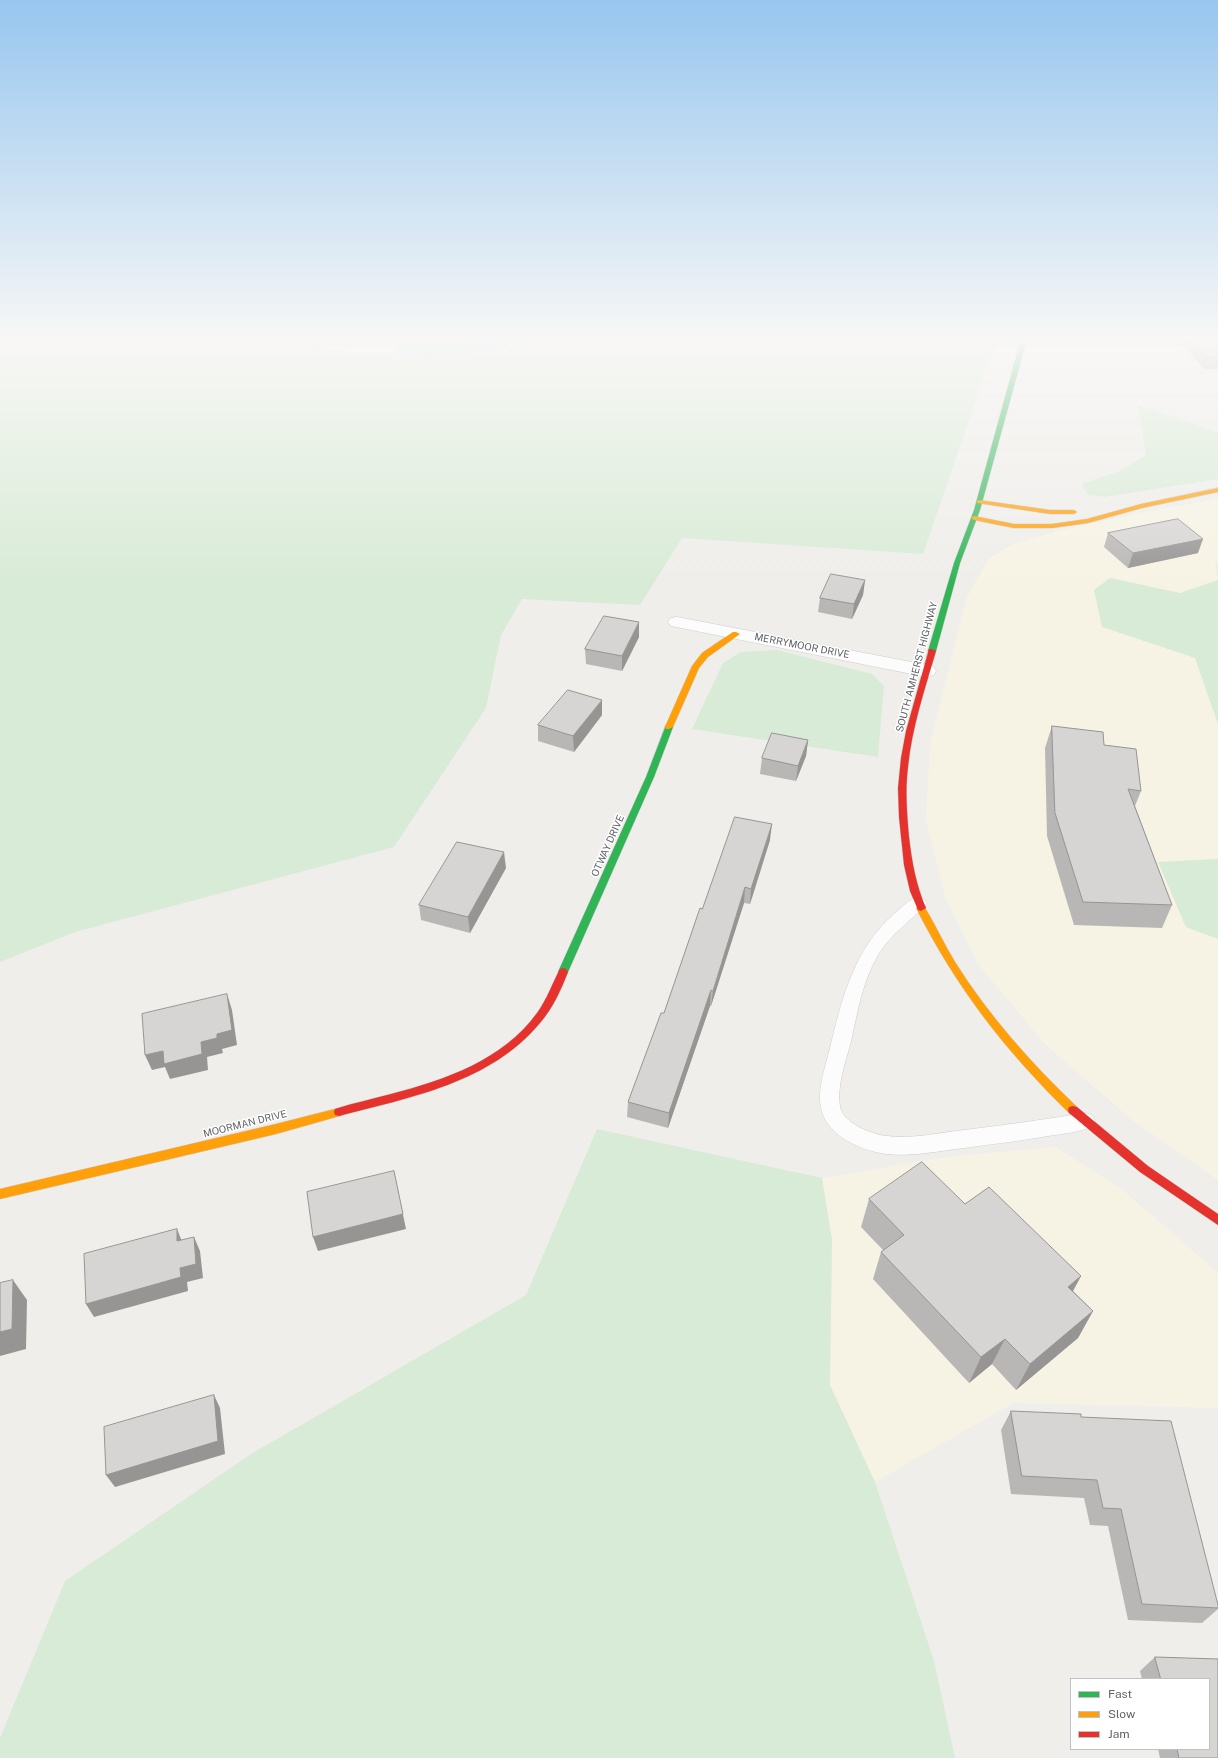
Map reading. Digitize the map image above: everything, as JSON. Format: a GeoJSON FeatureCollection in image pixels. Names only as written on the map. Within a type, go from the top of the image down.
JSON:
{"type":"FeatureCollection","features":[{"type":"Feature","properties":{"kind":"main road","name":"SOUTH AMHERST HIGHWAY"},"geometry":{"type":"LineString","coordinates":[[1000,421],[979,502],[957,563],[927,671],[914,711],[905,759],[902,806],[906,851],[918,903],[938,943],[964,986],[1039,1078],[1085,1121],[1144,1169],[1218,1220]]}},
{"type":"Feature","properties":{"kind":"main road"},"geometry":{"type":"LineString","coordinates":[[974,518],[1014,526],[1052,526],[1088,521],[1141,506],[1218,490]]}},
{"type":"Feature","properties":{"kind":"main road"},"geometry":{"type":"LineString","coordinates":[[979,502],[1050,512],[1082,511]]}},
{"type":"Feature","properties":{"kind":"main road"},"geometry":{"type":"LineString","coordinates":[[1095,509],[1141,506]]}},
{"type":"Feature","properties":{"kind":"main road","name":"OTWAY DRIVE"},"geometry":{"type":"LineString","coordinates":[[490,1062],[519,1040],[537,1020],[554,993],[650,777],[672,719],[695,668],[705,655],[736,634]]}},
{"type":"Feature","properties":{"kind":"main road","name":"MOORMAN DRIVE"},"geometry":{"type":"LineString","coordinates":[[0,1194],[276,1129],[448,1082],[490,1062]]}},
{"type":"Feature","properties":{"kind":"street","name":"MERRYMOOR DRIVE"},"geometry":{"type":"LineString","coordinates":[[677,622],[927,671]]}},
{"type":"Feature","properties":{"kind":"lane"},"geometry":{"type":"LineString","coordinates":[[918,903],[888,930],[875,947],[854,988],[830,1092],[831,1111],[837,1122],[848,1131],[866,1139],[885,1145],[906,1146],[1023,1132],[1085,1121]]}},
{"type":"Feature","properties":{"kind":"shaded area"},"geometry":{"type":"Polygon","coordinates":[[[1218,499],[1218,562],[1215,563],[1218,580],[1180,593],[1111,578],[1102,627],[1195,658],[1218,724],[1218,859],[1158,862],[1186,927],[1218,939],[1218,1180],[1132,1120],[1045,1044],[978,964],[945,896],[926,821],[930,745],[967,597],[989,559],[1011,545],[1062,530],[1150,511],[1218,499]]]}},
{"type":"Feature","properties":{"kind":"shaded area"},"geometry":{"type":"Polygon","coordinates":[[[1056,1147],[1124,1191],[1218,1273],[1218,1408],[1013,1403],[875,1482],[830,1385],[832,1240],[822,1178],[946,1157],[1056,1147]]]}},
{"type":"Feature","properties":{"kind":"green space"},"geometry":{"type":"Polygon","coordinates":[[[0,421],[969,421],[923,554],[682,538],[640,605],[522,599],[501,635],[486,708],[394,847],[75,932],[0,962],[0,421]]]}},
{"type":"Feature","properties":{"kind":"green space"},"geometry":{"type":"Polygon","coordinates":[[[1141,421],[1186,421],[1218,432],[1218,479],[1105,497],[1088,495],[1082,484],[1120,471],[1146,455],[1141,421]]]}},
{"type":"Feature","properties":{"kind":"green space"},"geometry":{"type":"Polygon","coordinates":[[[1110,578],[1180,593],[1218,580],[1218,724],[1195,658],[1102,627],[1094,590],[1110,578]]]}},
{"type":"Feature","properties":{"kind":"green space"},"geometry":{"type":"Polygon","coordinates":[[[777,650],[872,674],[884,686],[878,757],[692,729],[723,663],[741,652],[777,650]]]}},
{"type":"Feature","properties":{"kind":"green space"},"geometry":{"type":"Polygon","coordinates":[[[1218,859],[1218,939],[1186,927],[1158,862],[1218,859]]]}},
{"type":"Feature","properties":{"kind":"green space"},"geometry":{"type":"Polygon","coordinates":[[[597,1129],[822,1178],[832,1240],[830,1385],[875,1482],[934,1661],[955,1758],[0,1758],[0,1738],[65,1581],[251,1454],[526,1295],[597,1129]]]}},
{"type":"Feature","properties":{"kind":"building"},"geometry":{"type":"Polygon","coordinates":[[[1178,519],[1203,539],[1133,553],[1108,533],[1178,519]]]}},
{"type":"Feature","properties":{"kind":"building"},"geometry":{"type":"Polygon","coordinates":[[[831,574],[865,580],[854,604],[820,598],[831,574]]]}},
{"type":"Feature","properties":{"kind":"building"},"geometry":{"type":"Polygon","coordinates":[[[604,616],[639,622],[622,656],[585,649],[604,616]]]}},
{"type":"Feature","properties":{"kind":"building"},"geometry":{"type":"Polygon","coordinates":[[[568,690],[602,700],[573,736],[538,725],[568,690]]]}},
{"type":"Feature","properties":{"kind":"building"},"geometry":{"type":"Polygon","coordinates":[[[1052,726],[1103,732],[1104,745],[1136,749],[1141,791],[1128,789],[1172,905],[1083,902],[1055,813],[1052,726]]]}},
{"type":"Feature","properties":{"kind":"building"},"geometry":{"type":"Polygon","coordinates":[[[772,733],[808,740],[798,766],[762,758],[772,733]]]}},
{"type":"Feature","properties":{"kind":"building"},"geometry":{"type":"Polygon","coordinates":[[[735,817],[772,824],[751,889],[745,887],[713,991],[711,990],[669,1113],[628,1102],[661,1013],[664,1013],[700,908],[702,909],[735,817]]]}},
{"type":"Feature","properties":{"kind":"building"},"geometry":{"type":"Polygon","coordinates":[[[457,842],[504,852],[468,917],[419,905],[457,842]]]}},
{"type":"Feature","properties":{"kind":"building"},"geometry":{"type":"Polygon","coordinates":[[[227,994],[232,1030],[217,1034],[217,1038],[201,1042],[202,1054],[164,1064],[163,1051],[145,1055],[142,1014],[227,994]]]}},
{"type":"Feature","properties":{"kind":"building"},"geometry":{"type":"Polygon","coordinates":[[[922,1162],[965,1204],[989,1187],[1081,1276],[1068,1287],[1093,1311],[1030,1364],[1005,1339],[981,1357],[881,1252],[904,1235],[869,1199],[922,1162]]]}},
{"type":"Feature","properties":{"kind":"building"},"geometry":{"type":"Polygon","coordinates":[[[394,1171],[403,1214],[313,1237],[307,1192],[394,1171]]]}},
{"type":"Feature","properties":{"kind":"building"},"geometry":{"type":"Polygon","coordinates":[[[177,1229],[177,1241],[194,1237],[196,1264],[180,1268],[181,1277],[86,1304],[84,1254],[177,1229]]]}},
{"type":"Feature","properties":{"kind":"building"},"geometry":{"type":"Polygon","coordinates":[[[13,1280],[12,1329],[0,1332],[0,1283],[13,1280]]]}},
{"type":"Feature","properties":{"kind":"building"},"geometry":{"type":"Polygon","coordinates":[[[214,1395],[218,1441],[106,1475],[104,1427],[214,1395]]]}},
{"type":"Feature","properties":{"kind":"building"},"geometry":{"type":"Polygon","coordinates":[[[1011,1411],[1081,1414],[1081,1417],[1171,1421],[1218,1608],[1142,1604],[1121,1509],[1103,1508],[1097,1480],[1022,1476],[1011,1411]]]}},
{"type":"Feature","properties":{"kind":"building"},"geometry":{"type":"Polygon","coordinates":[[[1155,1657],[1218,1659],[1218,1758],[1179,1758],[1177,1750],[1210,1750],[1210,1678],[1161,1678],[1155,1657]]]}},
{"type":"Feature","properties":{"kind":"traffic: fast"},"geometry":{"type":"LineString","coordinates":[[932,651],[957,563],[977,510],[1001,421]]}},
{"type":"Feature","properties":{"kind":"traffic: fast"},"geometry":{"type":"LineString","coordinates":[[563,972],[650,777],[669,727]]}},
{"type":"Feature","properties":{"kind":"traffic: slow"},"geometry":{"type":"LineString","coordinates":[[974,518],[1014,526],[1052,526],[1088,521],[1141,506],[1218,490]]}},
{"type":"Feature","properties":{"kind":"traffic: slow"},"geometry":{"type":"LineString","coordinates":[[979,502],[1050,512],[1074,512]]}},
{"type":"Feature","properties":{"kind":"traffic: slow"},"geometry":{"type":"LineString","coordinates":[[669,727],[695,668],[705,655],[736,634]]}},
{"type":"Feature","properties":{"kind":"traffic: slow"},"geometry":{"type":"LineString","coordinates":[[921,908],[952,965],[969,991],[1007,1041],[1028,1065],[1073,1110]]}},
{"type":"Feature","properties":{"kind":"traffic: slow"},"geometry":{"type":"LineString","coordinates":[[0,1194],[276,1129],[339,1112]]}},
{"type":"Feature","properties":{"kind":"traffic: jam"},"geometry":{"type":"LineString","coordinates":[[921,908],[908,865],[903,817],[902,788],[910,731],[932,651]]}},
{"type":"Feature","properties":{"kind":"traffic: jam"},"geometry":{"type":"LineString","coordinates":[[339,1112],[420,1091],[446,1082],[472,1071],[496,1057],[518,1041],[537,1020],[552,997],[563,972]]}},
{"type":"Feature","properties":{"kind":"traffic: jam"},"geometry":{"type":"LineString","coordinates":[[1073,1110],[1144,1169],[1218,1220]]}}]}
